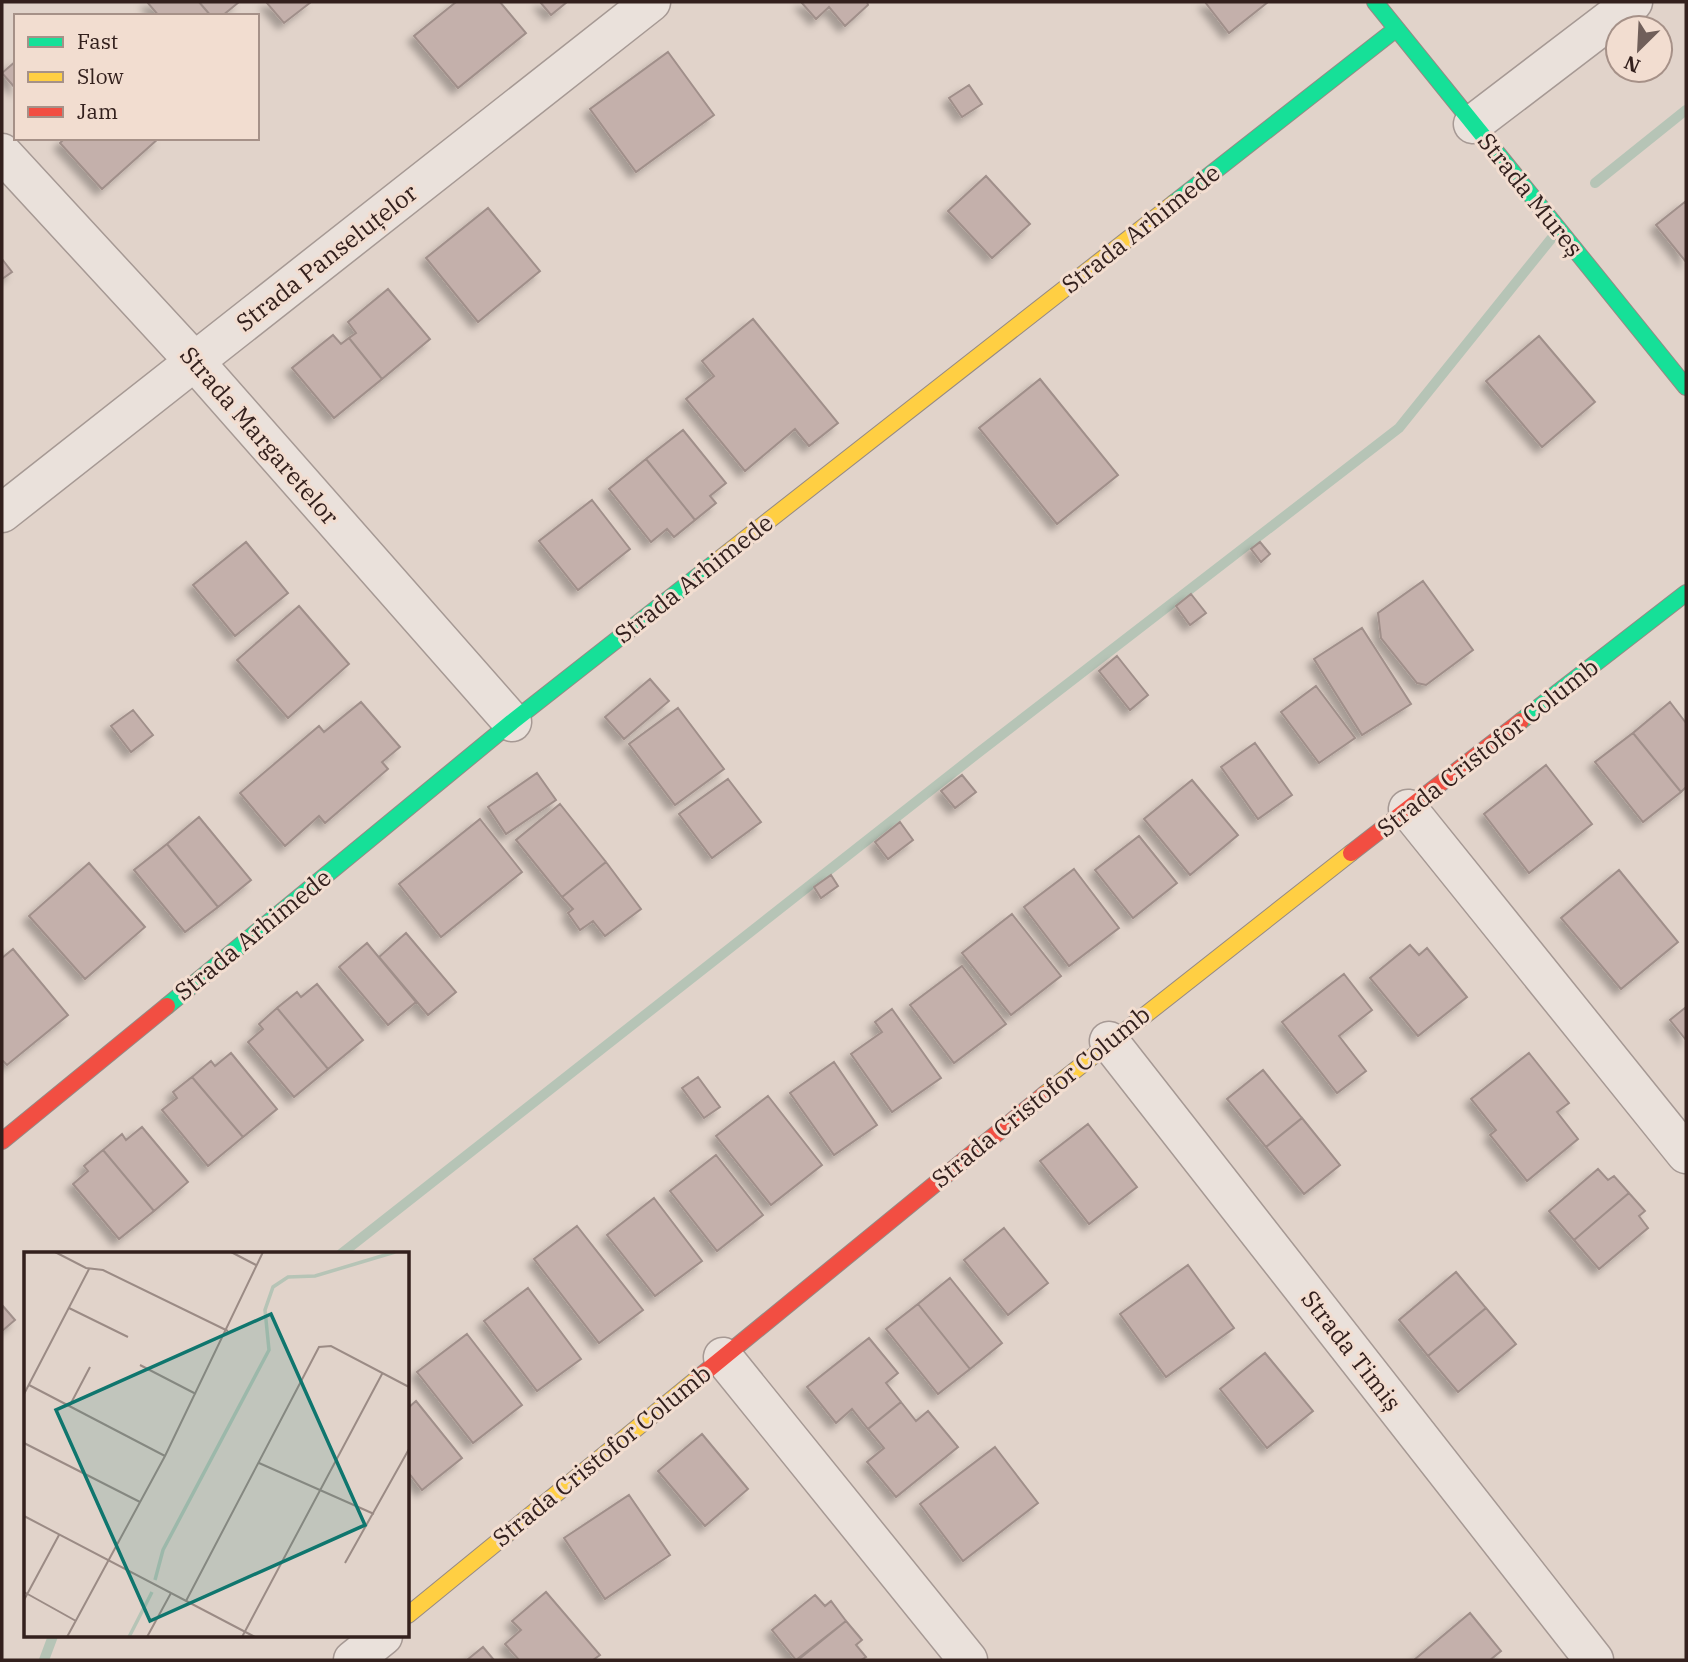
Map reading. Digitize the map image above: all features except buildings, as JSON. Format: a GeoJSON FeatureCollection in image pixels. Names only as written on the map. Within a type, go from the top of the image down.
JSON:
{"type":"FeatureCollection","features":[{"type":"Feature","properties":{"kind":"street","name":"Strada Panseluțelor"},"geometry":{"type":"LineString","coordinates":[[2,513],[650,2]]}},
{"type":"Feature","properties":{"kind":"street","name":"Strada Mureș"},"geometry":{"type":"LineString","coordinates":[[1375,2],[1686,387]]}},
{"type":"Feature","properties":{"kind":"street"},"geometry":{"type":"LineString","coordinates":[[1473,124],[1633,2]]}},
{"type":"Feature","properties":{"kind":"street","name":"Strada Arhimede"},"geometry":{"type":"LineString","coordinates":[[2,1141],[512,722],[1396,29]]}},
{"type":"Feature","properties":{"kind":"street","name":"Strada Margaretelor"},"geometry":{"type":"LineString","coordinates":[[2,153],[195,362],[512,722]]}},
{"type":"Feature","properties":{"kind":"street","name":"Strada Cristofor Columb"},"geometry":{"type":"LineString","coordinates":[[410,1613],[1109,1041],[1686,593]]}},
{"type":"Feature","properties":{"kind":"street"},"geometry":{"type":"LineString","coordinates":[[1408,809],[1686,1154]]}},
{"type":"Feature","properties":{"kind":"street","name":"Strada Timiș"},"geometry":{"type":"LineString","coordinates":[[1109,1041],[1594,1660]]}},
{"type":"Feature","properties":{"kind":"street"},"geometry":{"type":"LineString","coordinates":[[723,1357],[968,1660]]}},
{"type":"Feature","properties":{"kind":"street"},"geometry":{"type":"LineString","coordinates":[[353,1660],[380,1638]]}},
{"type":"Feature","properties":{"kind":"waterway"},"geometry":{"type":"LineString","coordinates":[[1595,183],[1686,110]]}},
{"type":"Feature","properties":{"kind":"waterway"},"geometry":{"type":"LineString","coordinates":[[344,1252],[978,753],[1399,428],[1551,239]]}},
{"type":"Feature","properties":{"kind":"waterway"},"geometry":{"type":"LineString","coordinates":[[44,1660],[52,1638]]}},
{"type":"Feature","properties":{"kind":"traffic: fast"},"geometry":{"type":"LineString","coordinates":[[1375,2],[1686,387]]}},
{"type":"Feature","properties":{"kind":"traffic: fast"},"geometry":{"type":"LineString","coordinates":[[1174,203],[1396,29]]}},
{"type":"Feature","properties":{"kind":"traffic: fast"},"geometry":{"type":"LineString","coordinates":[[167,1006],[512,722],[717,561]]}},
{"type":"Feature","properties":{"kind":"traffic: fast"},"geometry":{"type":"LineString","coordinates":[[1521,721],[1686,593]]}},
{"type":"Feature","properties":{"kind":"traffic: slow"},"geometry":{"type":"LineString","coordinates":[[717,561],[1174,203]]}},
{"type":"Feature","properties":{"kind":"traffic: slow"},"geometry":{"type":"LineString","coordinates":[[1045,1094],[1351,853]]}},
{"type":"Feature","properties":{"kind":"traffic: slow"},"geometry":{"type":"LineString","coordinates":[[410,1613],[698,1378]]}},
{"type":"Feature","properties":{"kind":"traffic: jam"},"geometry":{"type":"LineString","coordinates":[[1351,853],[1521,721]]}},
{"type":"Feature","properties":{"kind":"traffic: jam"},"geometry":{"type":"LineString","coordinates":[[2,1141],[167,1006]]}},
{"type":"Feature","properties":{"kind":"traffic: jam"},"geometry":{"type":"LineString","coordinates":[[698,1378],[1045,1094]]}}]}
